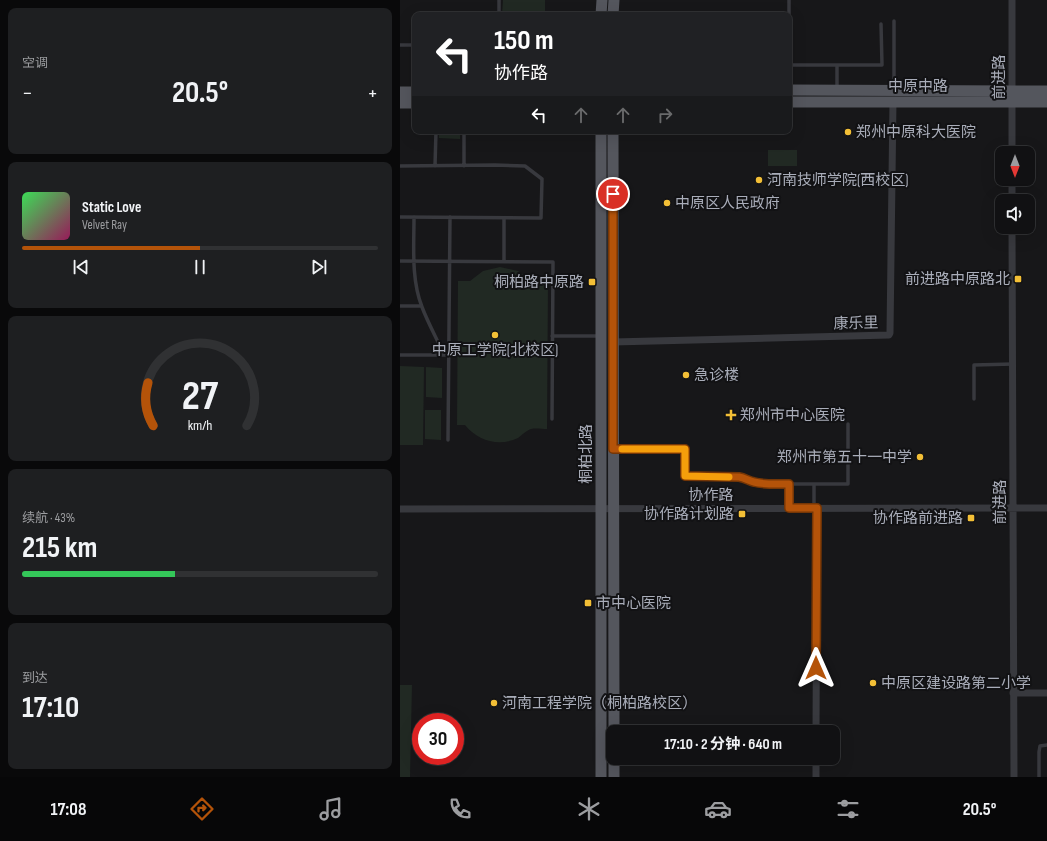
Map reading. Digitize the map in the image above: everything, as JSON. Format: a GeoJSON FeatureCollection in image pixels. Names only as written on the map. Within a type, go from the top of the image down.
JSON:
{"type":"FeatureCollection","features":[{"type":"Feature","properties":{"kind":"main road"},"geometry":{"type":"LineString","coordinates":[[601,12],[602,0]]}},
{"type":"Feature","properties":{"kind":"main road"},"geometry":{"type":"LineString","coordinates":[[614,0],[614,12]]}},
{"type":"Feature","properties":{"kind":"main road","name":"中原中路"},"geometry":{"type":"LineString","coordinates":[[792,90],[837,90],[893,96]]}},
{"type":"Feature","properties":{"kind":"main road","name":"中原中路"},"geometry":{"type":"LineString","coordinates":[[792,102],[893,96],[1012,96],[1047,91]]}},
{"type":"Feature","properties":{"kind":"main road"},"geometry":{"type":"LineString","coordinates":[[400,92],[412,92]]}},
{"type":"Feature","properties":{"kind":"main road","name":"中原中路"},"geometry":{"type":"LineString","coordinates":[[1012,96],[1047,102]]}},
{"type":"Feature","properties":{"kind":"main road"},"geometry":{"type":"LineString","coordinates":[[400,103],[412,103]]}},
{"type":"Feature","properties":{"kind":"main road","name":"桐柏北路"},"geometry":{"type":"LineString","coordinates":[[601,134],[602,777]]}},
{"type":"Feature","properties":{"kind":"main road","name":"桐柏北路"},"geometry":{"type":"LineString","coordinates":[[613,134],[614,725]]}},
{"type":"Feature","properties":{"kind":"main road"},"geometry":{"type":"LineString","coordinates":[[614,765],[614,777]]}},
{"type":"Feature","properties":{"kind":"street","name":"前进路"},"geometry":{"type":"LineString","coordinates":[[1012,0],[1012,146]]}},
{"type":"Feature","properties":{"kind":"street","name":"康乐里"},"geometry":{"type":"LineString","coordinates":[[613,342],[889,335],[893,96]]}},
{"type":"Feature","properties":{"kind":"street","name":"前进路"},"geometry":{"type":"LineString","coordinates":[[1012,234],[1014,777]]}},
{"type":"Feature","properties":{"kind":"street"},"geometry":{"type":"LineString","coordinates":[[816,508],[816,725]]}},
{"type":"Feature","properties":{"kind":"street","name":"协作路"},"geometry":{"type":"LineString","coordinates":[[400,509],[1047,508]]}},
{"type":"Feature","properties":{"kind":"street"},"geometry":{"type":"LineString","coordinates":[[1013,693],[1047,693]]}},
{"type":"Feature","properties":{"kind":"street"},"geometry":{"type":"LineString","coordinates":[[816,765],[816,777]]}},
{"type":"Feature","properties":{"kind":"lane"},"geometry":{"type":"LineString","coordinates":[[499,0],[499,12]]}},
{"type":"Feature","properties":{"kind":"lane"},"geometry":{"type":"LineString","coordinates":[[789,0],[789,12]]}},
{"type":"Feature","properties":{"kind":"lane"},"geometry":{"type":"LineString","coordinates":[[893,96],[894,21]]}},
{"type":"Feature","properties":{"kind":"lane"},"geometry":{"type":"LineString","coordinates":[[792,65],[882,65],[881,24]]}},
{"type":"Feature","properties":{"kind":"lane"},"geometry":{"type":"LineString","coordinates":[[400,45],[412,45]]}},
{"type":"Feature","properties":{"kind":"lane"},"geometry":{"type":"LineString","coordinates":[[837,65],[837,90]]}},
{"type":"Feature","properties":{"kind":"lane"},"geometry":{"type":"LineString","coordinates":[[435,166],[436,134]]}},
{"type":"Feature","properties":{"kind":"lane"},"geometry":{"type":"LineString","coordinates":[[464,134],[464,166]]}},
{"type":"Feature","properties":{"kind":"lane"},"geometry":{"type":"LineString","coordinates":[[400,166],[525,166],[542,179],[541,218],[400,217]]}},
{"type":"Feature","properties":{"kind":"lane"},"geometry":{"type":"LineString","coordinates":[[414,217],[414,261],[421,306],[446,355]]}},
{"type":"Feature","properties":{"kind":"lane"},"geometry":{"type":"LineString","coordinates":[[448,440],[446,355],[450,217]]}},
{"type":"Feature","properties":{"kind":"lane"},"geometry":{"type":"LineString","coordinates":[[504,218],[504,262]]}},
{"type":"Feature","properties":{"kind":"lane"},"geometry":{"type":"LineString","coordinates":[[400,261],[553,262],[552,419]]}},
{"type":"Feature","properties":{"kind":"lane"},"geometry":{"type":"LineString","coordinates":[[400,306],[421,306]]}},
{"type":"Feature","properties":{"kind":"lane"},"geometry":{"type":"LineString","coordinates":[[552,336],[601,336]]}},
{"type":"Feature","properties":{"kind":"lane"},"geometry":{"type":"LineString","coordinates":[[400,355],[446,355]]}},
{"type":"Feature","properties":{"kind":"lane"},"geometry":{"type":"LineString","coordinates":[[974,399],[974,365],[1013,364]]}},
{"type":"Feature","properties":{"kind":"lane"},"geometry":{"type":"LineString","coordinates":[[613,449],[685,449],[685,476],[739,477],[752,482],[764,484],[848,484],[848,424]]}},
{"type":"Feature","properties":{"kind":"lane"},"geometry":{"type":"LineString","coordinates":[[789,484],[789,508]]}},
{"type":"Feature","properties":{"kind":"lane"},"geometry":{"type":"LineString","coordinates":[[814,484],[816,508]]}},
{"type":"Feature","properties":{"kind":"lane"},"geometry":{"type":"LineString","coordinates":[[1039,777],[1040,746],[1047,745]]}},
{"type":"Feature","properties":{"kind":"shaded area"},"geometry":{"type":"Polygon","coordinates":[[[503,0],[545,0],[545,12],[502,12],[503,0]]]}},
{"type":"Feature","properties":{"kind":"shaded area"},"geometry":{"type":"Polygon","coordinates":[[[439,134],[460,134],[460,139],[439,138],[439,134]]]}},
{"type":"Feature","properties":{"kind":"shaded area"},"geometry":{"type":"Polygon","coordinates":[[[768,150],[797,150],[797,166],[768,166],[768,150]]]}},
{"type":"Feature","properties":{"kind":"shaded area"},"geometry":{"type":"Polygon","coordinates":[[[500,267],[518,271],[532,282],[548,282],[547,429],[531,429],[511,441],[496,442],[482,439],[470,431],[465,425],[457,425],[458,281],[470,281],[483,271],[500,267]]]}},
{"type":"Feature","properties":{"kind":"shaded area"},"geometry":{"type":"Polygon","coordinates":[[[400,366],[424,367],[423,445],[400,445],[400,366]]]}},
{"type":"Feature","properties":{"kind":"shaded area"},"geometry":{"type":"Polygon","coordinates":[[[426,367],[442,368],[442,398],[426,397],[426,367]]]}},
{"type":"Feature","properties":{"kind":"shaded area"},"geometry":{"type":"Polygon","coordinates":[[[425,410],[441,410],[441,440],[425,439],[425,410]]]}},
{"type":"Feature","properties":{"kind":"shaded area"},"geometry":{"type":"Polygon","coordinates":[[[400,685],[412,685],[410,777],[400,777],[400,685]]]}},
{"type":"Feature","properties":{"kind":"slow traffic"},"geometry":{"type":"LineString","coordinates":[[622,449],[685,449],[685,476],[729,477]]}},
{"type":"Feature","properties":{"kind":"place","name":"郑州中原科大医院"},"geometry":{"type":"Point","coordinates":[848,132]}},
{"type":"Feature","properties":{"kind":"place","name":"河南技师学院(西校区)"},"geometry":{"type":"Point","coordinates":[759,180]}},
{"type":"Feature","properties":{"kind":"place","name":"中原区人民政府"},"geometry":{"type":"Point","coordinates":[667,203]}},
{"type":"Feature","properties":{"kind":"place","name":"前进路中原路北"},"geometry":{"type":"Point","coordinates":[1018,279]}},
{"type":"Feature","properties":{"kind":"place","name":"桐柏路中原路"},"geometry":{"type":"Point","coordinates":[592,282]}},
{"type":"Feature","properties":{"kind":"place","name":"中原工学院(北校区)"},"geometry":{"type":"Point","coordinates":[495,335]}},
{"type":"Feature","properties":{"kind":"place","name":"急诊楼"},"geometry":{"type":"Point","coordinates":[686,375]}},
{"type":"Feature","properties":{"kind":"place","name":"郑州市中心医院"},"geometry":{"type":"Point","coordinates":[731,415]}},
{"type":"Feature","properties":{"kind":"place","name":"郑州市第五十一中学"},"geometry":{"type":"Point","coordinates":[920,457]}},
{"type":"Feature","properties":{"kind":"place","name":"协作路计划路"},"geometry":{"type":"Point","coordinates":[742,514]}},
{"type":"Feature","properties":{"kind":"place","name":"协作路前进路"},"geometry":{"type":"Point","coordinates":[971,518]}},
{"type":"Feature","properties":{"kind":"place","name":"市中心医院"},"geometry":{"type":"Point","coordinates":[588,603]}},
{"type":"Feature","properties":{"kind":"place","name":"中原区建设路第二小学"},"geometry":{"type":"Point","coordinates":[873,683]}},
{"type":"Feature","properties":{"kind":"place","name":"河南工程学院（桐柏路校区）"},"geometry":{"type":"Point","coordinates":[494,703]}},
{"type":"Feature","properties":{"kind":"route"},"geometry":{"type":"LineString","coordinates":[[613,194],[613,449],[685,449],[685,476],[739,477],[752,482],[764,484],[789,484],[789,508],[817,508],[816,668]]}}]}
